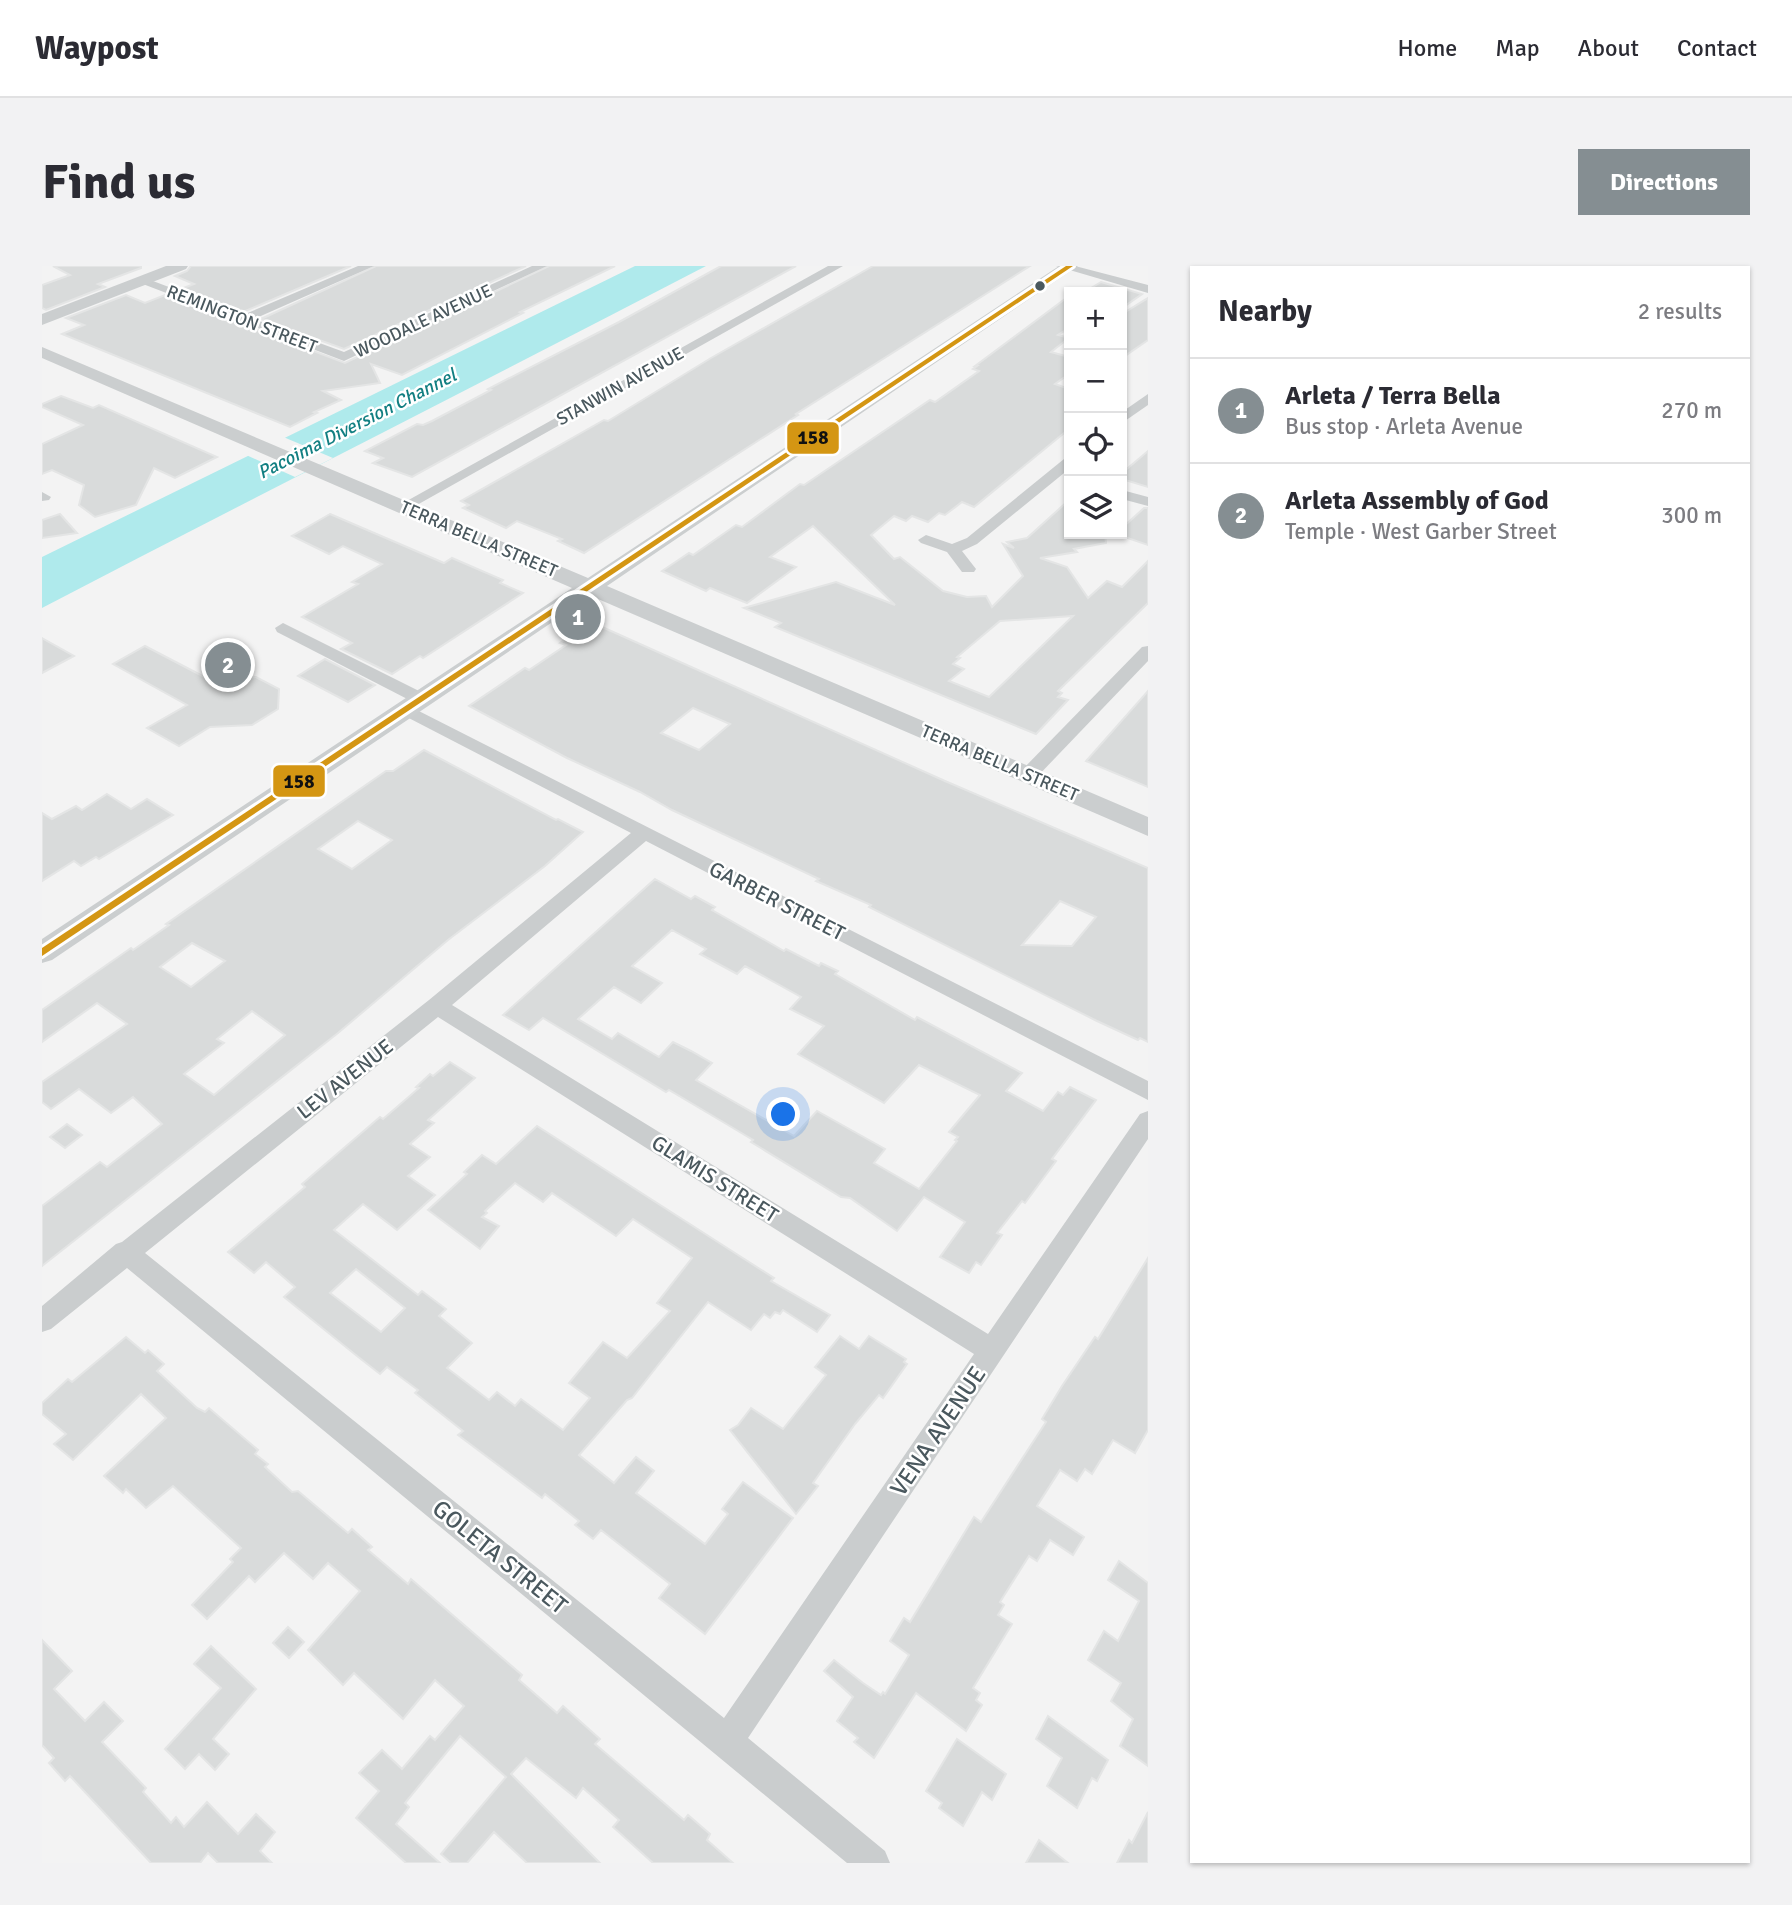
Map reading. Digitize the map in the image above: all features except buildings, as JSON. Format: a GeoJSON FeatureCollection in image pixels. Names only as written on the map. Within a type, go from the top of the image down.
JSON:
{"type":"FeatureCollection","features":[{"type":"Feature","properties":{"kind":"main road"},"geometry":{"type":"LineString","coordinates":[[42,320],[180,266]]}},
{"type":"Feature","properties":{"kind":"main road"},"geometry":{"type":"LineString","coordinates":[[42,953],[1066,266]]}},
{"type":"Feature","properties":{"kind":"main road","name":"TERRA BELLA STREET"},"geometry":{"type":"LineString","coordinates":[[42,352],[1148,827]]}},
{"type":"Feature","properties":{"kind":"street"},"geometry":{"type":"LineString","coordinates":[[244,319],[368,266]]}},
{"type":"Feature","properties":{"kind":"street","name":"WOODALE AVENUE"},"geometry":{"type":"LineString","coordinates":[[344,357],[541,266]]}},
{"type":"Feature","properties":{"kind":"street","name":"STANWIN AVENUE"},"geometry":{"type":"LineString","coordinates":[[403,507],[837,266]]}},
{"type":"Feature","properties":{"kind":"street"},"geometry":{"type":"LineString","coordinates":[[1066,266],[1148,289]]}},
{"type":"Feature","properties":{"kind":"street","name":"REMINGTON STREET"},"geometry":{"type":"LineString","coordinates":[[141,281],[344,357]]}},
{"type":"Feature","properties":{"kind":"street"},"geometry":{"type":"LineString","coordinates":[[1127,415],[1148,398]]}},
{"type":"Feature","properties":{"kind":"street"},"geometry":{"type":"LineString","coordinates":[[953,549],[972,541],[1064,471]]}},
{"type":"Feature","properties":{"kind":"street"},"geometry":{"type":"LineString","coordinates":[[1127,496],[1148,502]]}},
{"type":"Feature","properties":{"kind":"street"},"geometry":{"type":"LineString","coordinates":[[926,540],[953,549],[968,569]]}},
{"type":"Feature","properties":{"kind":"street","name":"GARBER STREET"},"geometry":{"type":"LineString","coordinates":[[282,628],[644,832],[1148,1091]]}},
{"type":"Feature","properties":{"kind":"street"},"geometry":{"type":"LineString","coordinates":[[1028,775],[1148,651]]}},
{"type":"Feature","properties":{"kind":"street","name":"LEV AVENUE"},"geometry":{"type":"LineString","coordinates":[[42,1321],[125,1252],[437,1006],[644,832]]}},
{"type":"Feature","properties":{"kind":"street","name":"GLAMIS STREET"},"geometry":{"type":"LineString","coordinates":[[437,1006],[992,1351]]}},
{"type":"Feature","properties":{"kind":"street","name":"VENA AVENUE"},"geometry":{"type":"LineString","coordinates":[[727,1741],[1148,1120]]}},
{"type":"Feature","properties":{"kind":"street","name":"GOLETA STREET"},"geometry":{"type":"LineString","coordinates":[[125,1252],[727,1741],[873,1863]]}},
{"type":"Feature","properties":{"kind":"water","name":"Pacoima Diversion Channel"},"geometry":{"type":"Polygon","coordinates":[[[635,266],[706,266],[42,608],[42,557],[635,266]]]}},
{"type":"Feature","properties":{"kind":"pier"},"geometry":{"type":"Polygon","coordinates":[[[281,436],[333,458],[295,477],[244,454],[281,436]]]}},
{"type":"Feature","properties":{"kind":"transit line","name":"158"},"geometry":{"type":"LineString","coordinates":[[42,953],[1070,266]]}},
{"type":"Feature","properties":{"kind":"place","name":"Arleta / Terra Bella"},"geometry":{"type":"Point","coordinates":[578,617]}},
{"type":"Feature","properties":{"kind":"place","name":"Arleta Assembly of God"},"geometry":{"type":"Point","coordinates":[228,665]}}]}
